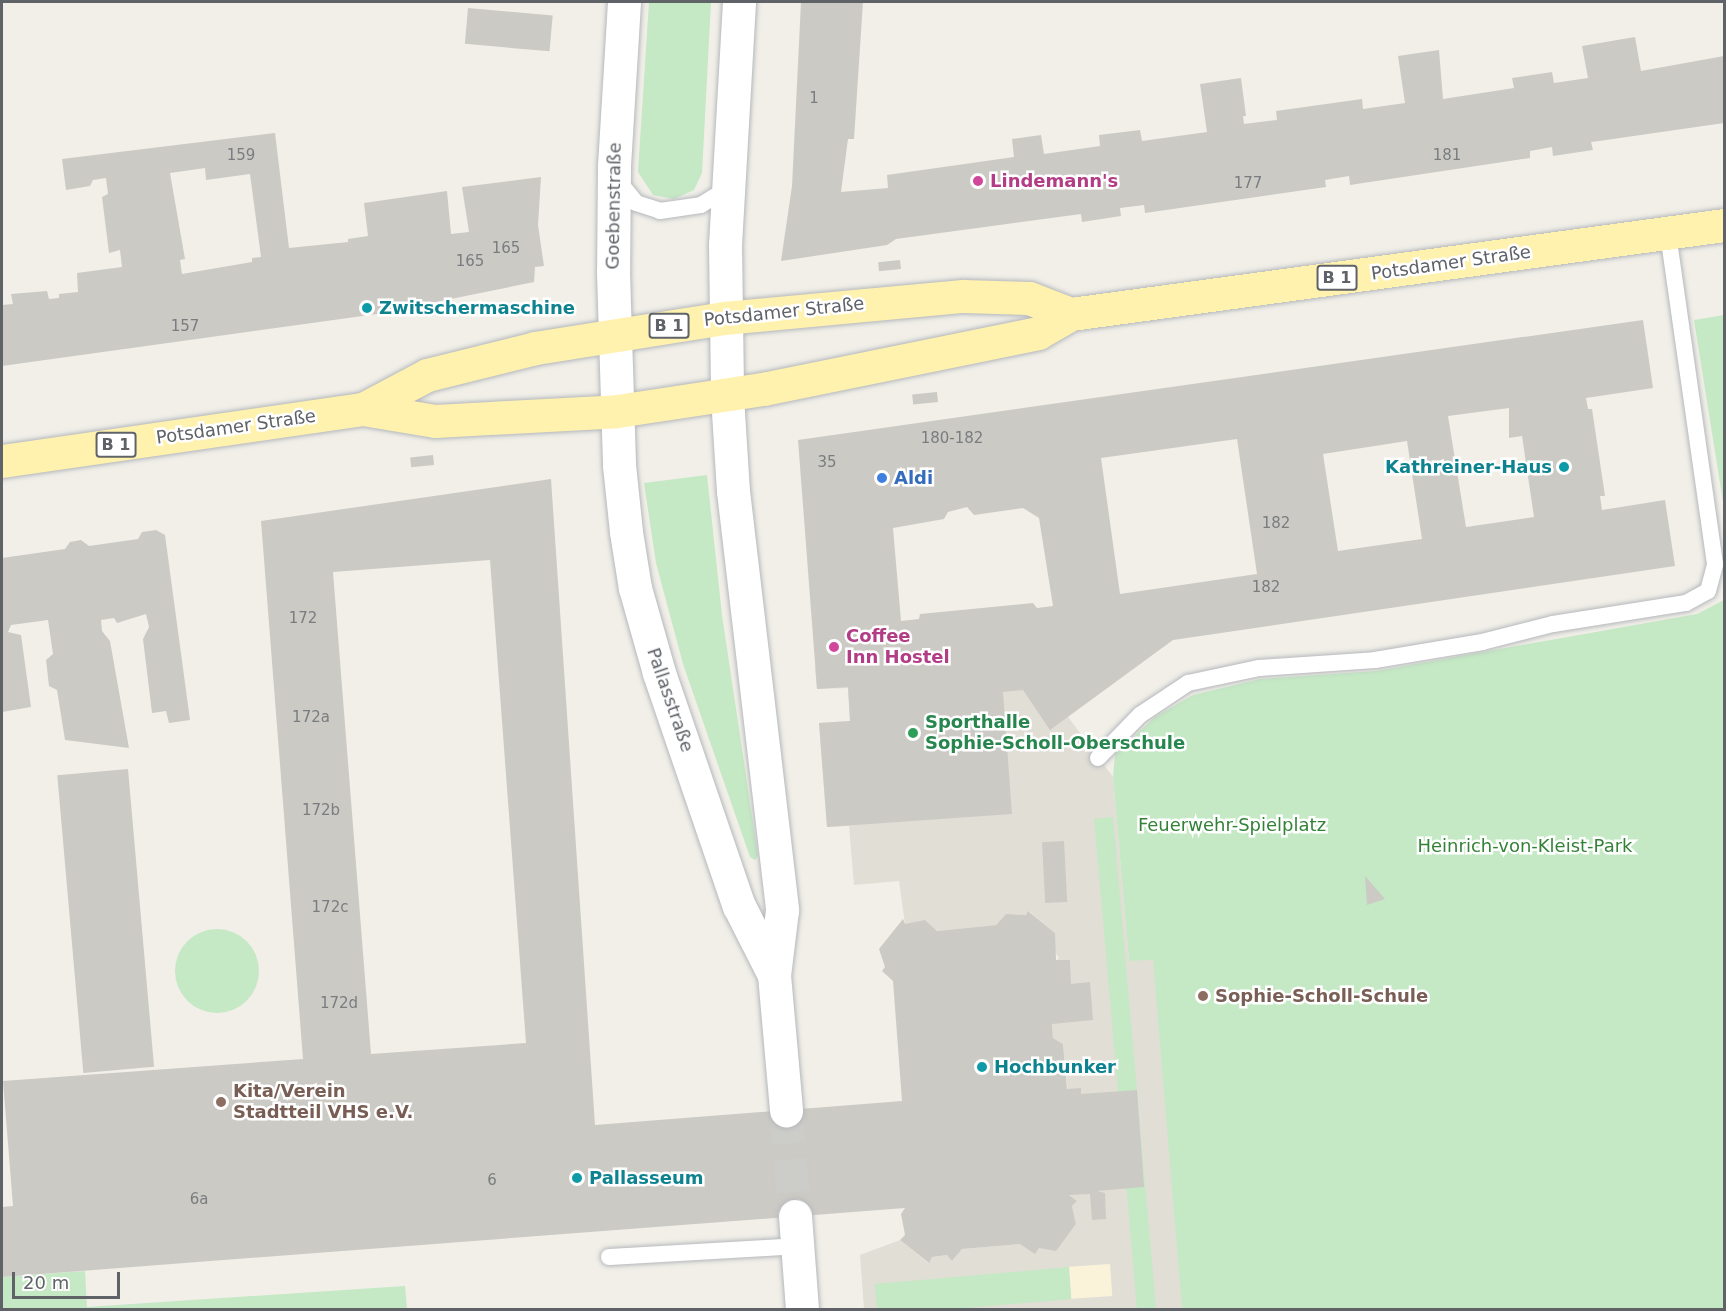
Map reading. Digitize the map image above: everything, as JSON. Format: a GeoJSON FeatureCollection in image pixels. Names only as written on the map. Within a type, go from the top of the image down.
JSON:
{"type":"FeatureCollection","features":[{"type":"Feature","properties":{"kind":"main road","name":"Goebenstraße"},"geometry":{"type":"LineString","coordinates":[[617,411],[614,335],[614,175],[624,2]]}},
{"type":"Feature","properties":{"kind":"main road"},"geometry":{"type":"LineString","coordinates":[[727,396],[724,318],[728,188],[740,2]]}},
{"type":"Feature","properties":{"kind":"main road","name":"Potsdamer Straße"},"geometry":{"type":"LineString","coordinates":[[2,461],[363,409],[435,421],[617,411],[727,396],[1038,333],[1071,314],[1725,225]]}},
{"type":"Feature","properties":{"kind":"main road","name":"Potsdamer Straße"},"geometry":{"type":"LineString","coordinates":[[363,409],[427,375],[535,348],[724,318],[963,296],[1029,298],[1071,314]]}},
{"type":"Feature","properties":{"kind":"main road","name":"Pallasstraße"},"geometry":{"type":"LineString","coordinates":[[727,396],[733,491],[782,910],[774,975],[786,1110]]}},
{"type":"Feature","properties":{"kind":"main road","name":"Pallasstraße"},"geometry":{"type":"LineString","coordinates":[[617,411],[626,532],[646,631],[739,906],[774,975]]}},
{"type":"Feature","properties":{"kind":"main road"},"geometry":{"type":"LineString","coordinates":[[796,1231],[802,1310]]}},
{"type":"Feature","properties":{"kind":"lane"},"geometry":{"type":"LineString","coordinates":[[614,175],[636,203],[660,212],[701,205],[728,188]]}},
{"type":"Feature","properties":{"kind":"lane"},"geometry":{"type":"LineString","coordinates":[[1098,758],[1140,715],[1188,683],[1259,668],[1375,660],[1482,642],[1553,624],[1686,603],[1708,591],[1715,564],[1668,233]]}},
{"type":"Feature","properties":{"kind":"lane"},"geometry":{"type":"LineString","coordinates":[[609,1257],[796,1231]]}},
{"type":"Feature","properties":{"kind":"shaded area","name":"Sophie-Scholl-Schule"},"geometry":{"type":"Polygon","coordinates":[[[1020,653],[1113,777],[1129,961],[1153,959],[1380,1309],[864,1309],[860,1255],[900,1240],[928,1263],[932,1257],[947,1255],[953,1260],[962,1249],[1020,1244],[1056,1250],[1076,1224],[1072,1206],[1077,1201],[1065,1192],[1070,1114],[1063,1044],[1053,1038],[1048,969],[1059,958],[1055,952],[1055,933],[1029,911],[1026,915],[1006,914],[996,925],[937,931],[926,921],[905,924],[899,881],[854,885],[849,826],[827,827],[819,723],[850,721],[848,688],[817,689],[815,668],[1020,653]]]}},
{"type":"Feature","properties":{"kind":"green space"},"geometry":{"type":"Polygon","coordinates":[[[649,2],[711,2],[702,173],[694,190],[674,199],[653,195],[638,172],[649,2]]]}},
{"type":"Feature","properties":{"kind":"green space"},"geometry":{"type":"Polygon","coordinates":[[[1724,315],[1724,508],[1694,320],[1724,315]]]}},
{"type":"Feature","properties":{"kind":"green space"},"geometry":{"type":"Polygon","coordinates":[[[707,475],[722,615],[758,856],[755,860],[750,857],[683,664],[656,563],[644,483],[707,475]]]}},
{"type":"Feature","properties":{"kind":"green space","name":"Heinrich-von-Kleist-Park"},"geometry":{"type":"Polygon","coordinates":[[[1724,600],[1724,1309],[1182,1309],[1153,960],[1129,961],[1113,777],[1115,754],[1155,717],[1193,695],[1260,679],[1376,671],[1697,614],[1724,600]]]}},
{"type":"Feature","properties":{"kind":"green space"},"geometry":{"type":"Polygon","coordinates":[[[1113,817],[1156,1309],[1137,1310],[1094,819],[1113,817]]]}},
{"type":"Feature","properties":{"kind":"green space"},"geometry":{"type":"Polygon","coordinates":[[[217,929],[240,936],[252,948],[259,971],[252,994],[240,1006],[217,1013],[194,1006],[182,994],[175,971],[182,948],[194,936],[217,929]]]}},
{"type":"Feature","properties":{"kind":"green space"},"geometry":{"type":"Polygon","coordinates":[[[1069,1267],[1072,1299],[945,1310],[877,1310],[875,1284],[1069,1267]]]}},
{"type":"Feature","properties":{"kind":"green space"},"geometry":{"type":"Polygon","coordinates":[[[85,1271],[87,1307],[405,1286],[407,1309],[2,1309],[2,1277],[85,1271]]]}},
{"type":"Feature","properties":{"kind":"sand"},"geometry":{"type":"Polygon","coordinates":[[[1110,1264],[1112,1296],[1071,1299],[1069,1267],[1110,1264]]]}},
{"type":"Feature","properties":{"kind":"building"},"geometry":{"type":"Polygon","coordinates":[[[801,2],[863,2],[854,139],[848,139],[841,192],[888,188],[887,175],[1014,157],[1012,139],[1041,135],[1044,154],[1100,146],[1099,135],[1140,130],[1142,141],[1207,132],[1200,84],[1241,78],[1246,116],[1243,116],[1244,124],[1277,120],[1276,111],[1362,99],[1363,109],[1405,103],[1398,56],[1439,50],[1443,99],[1514,88],[1512,78],[1552,72],[1554,83],[1588,78],[1582,46],[1635,37],[1641,71],[1724,56],[1724,123],[1591,142],[1593,150],[1553,156],[1552,147],[1530,151],[1530,158],[1350,185],[1349,176],[1325,180],[1326,187],[1145,213],[1144,205],[1120,208],[1121,216],[1082,222],[1081,214],[896,239],[887,245],[781,261],[792,186],[801,2]]]}},
{"type":"Feature","properties":{"kind":"building"},"geometry":{"type":"Polygon","coordinates":[[[468,8],[553,15],[550,51],[465,44],[468,8]]]}},
{"type":"Feature","properties":{"kind":"building"},"geometry":{"type":"Polygon","coordinates":[[[275,133],[289,248],[348,242],[348,239],[368,236],[364,203],[447,191],[451,234],[469,232],[462,187],[541,177],[538,225],[544,266],[535,267],[534,282],[377,314],[2,366],[2,305],[13,304],[11,294],[47,291],[49,299],[59,298],[59,294],[78,292],[77,273],[122,267],[120,250],[109,253],[102,197],[108,194],[106,178],[93,180],[90,186],[66,190],[62,159],[275,133]],[[205,168],[170,173],[185,259],[180,260],[182,274],[252,262],[252,258],[261,257],[250,174],[206,180],[205,168]]]}},
{"type":"Feature","properties":{"kind":"building"},"geometry":{"type":"Polygon","coordinates":[[[900,260],[901,269],[879,271],[878,262],[900,260]]]}},
{"type":"Feature","properties":{"kind":"building"},"geometry":{"type":"Polygon","coordinates":[[[1643,320],[1653,388],[1586,398],[1588,409],[1592,409],[1605,496],[1600,496],[1602,510],[1665,500],[1675,566],[1173,640],[1050,730],[1023,690],[1003,692],[1012,814],[827,827],[819,723],[850,721],[848,687],[817,689],[798,440],[1643,320]],[[1509,408],[1448,416],[1466,527],[1534,517],[1522,436],[1509,438],[1509,408]],[[1237,439],[1101,458],[1120,594],[1257,574],[1237,439]],[[1407,441],[1323,454],[1338,551],[1422,539],[1407,441]],[[967,507],[948,512],[944,519],[893,528],[901,621],[919,619],[920,614],[1033,603],[1037,608],[1053,606],[1039,518],[1023,508],[974,515],[967,507]]]}},
{"type":"Feature","properties":{"kind":"building"},"geometry":{"type":"Polygon","coordinates":[[[937,392],[938,402],[913,405],[912,395],[937,392]]]}},
{"type":"Feature","properties":{"kind":"building"},"geometry":{"type":"Polygon","coordinates":[[[433,455],[434,465],[411,467],[410,457],[433,455]]]}},
{"type":"Feature","properties":{"kind":"building"},"geometry":{"type":"Polygon","coordinates":[[[551,479],[595,1125],[902,1101],[893,981],[882,971],[885,967],[879,949],[903,919],[905,924],[925,920],[937,931],[996,925],[1006,914],[1026,915],[1028,911],[1055,933],[1056,960],[1070,960],[1071,984],[1090,982],[1093,1020],[1052,1024],[1053,1038],[1063,1044],[1067,1089],[1081,1088],[1081,1094],[1137,1090],[1144,1187],[1097,1191],[1105,1193],[1106,1219],[1092,1220],[1090,1194],[1069,1195],[1077,1201],[1072,1206],[1076,1224],[1056,1251],[1039,1248],[1035,1254],[1020,1244],[962,1249],[952,1261],[947,1255],[932,1257],[929,1263],[900,1240],[905,1235],[901,1214],[905,1208],[2,1277],[2,1207],[13,1206],[3,1081],[303,1059],[261,521],[551,479]],[[490,560],[333,572],[371,1054],[526,1043],[490,560]]]}},
{"type":"Feature","properties":{"kind":"building"},"geometry":{"type":"Polygon","coordinates":[[[156,530],[165,535],[190,720],[169,723],[166,711],[152,713],[143,639],[149,627],[146,614],[117,623],[114,618],[101,620],[102,631],[110,641],[129,748],[65,740],[57,690],[49,686],[46,660],[53,654],[48,620],[11,625],[8,632],[21,635],[31,707],[2,712],[2,558],[65,549],[70,542],[81,540],[89,546],[138,539],[142,532],[156,530]]]}},
{"type":"Feature","properties":{"kind":"building"},"geometry":{"type":"Polygon","coordinates":[[[128,769],[154,1067],[83,1073],[57,775],[128,769]]]}},
{"type":"Feature","properties":{"kind":"building"},"geometry":{"type":"Polygon","coordinates":[[[1064,841],[1067,902],[1045,903],[1042,842],[1064,841]]]}},
{"type":"Feature","properties":{"kind":"building"},"geometry":{"type":"Polygon","coordinates":[[[1365,876],[1385,899],[1367,905],[1365,876]]]}},
{"type":"Feature","properties":{"kind":"tunnel"},"geometry":{"type":"LineString","coordinates":[[786,1110],[795,1216]]}},
{"type":"Feature","properties":{"kind":"place","name":"Lindemann's"},"geometry":{"type":"Point","coordinates":[978,181]}},
{"type":"Feature","properties":{"kind":"place","name":"Zwitschermaschine"},"geometry":{"type":"Point","coordinates":[367,308]}},
{"type":"Feature","properties":{"kind":"place","name":"Kathreiner-Haus"},"geometry":{"type":"Point","coordinates":[1564,467]}},
{"type":"Feature","properties":{"kind":"place","name":"Aldi"},"geometry":{"type":"Point","coordinates":[882,478]}},
{"type":"Feature","properties":{"kind":"place","name":"Coffee Inn Hostel"},"geometry":{"type":"Point","coordinates":[834,647]}},
{"type":"Feature","properties":{"kind":"place","name":"Sporthalle Sophie-Scholl-Oberschule"},"geometry":{"type":"Point","coordinates":[913,733]}},
{"type":"Feature","properties":{"kind":"place","name":"Sophie-Scholl-Schule"},"geometry":{"type":"Point","coordinates":[1203,996]}},
{"type":"Feature","properties":{"kind":"place","name":"Hochbunker"},"geometry":{"type":"Point","coordinates":[982,1067]}},
{"type":"Feature","properties":{"kind":"place","name":"Kita/Verein Stadtteil VHS e.V."},"geometry":{"type":"Point","coordinates":[221,1102]}},
{"type":"Feature","properties":{"kind":"place","name":"Pallasseum"},"geometry":{"type":"Point","coordinates":[577,1178]}},
{"type":"Feature","properties":{"kind":"park label","name":"Feuerwehr-Spielplatz"},"geometry":{"type":"Point","coordinates":[1232,825]}}]}
